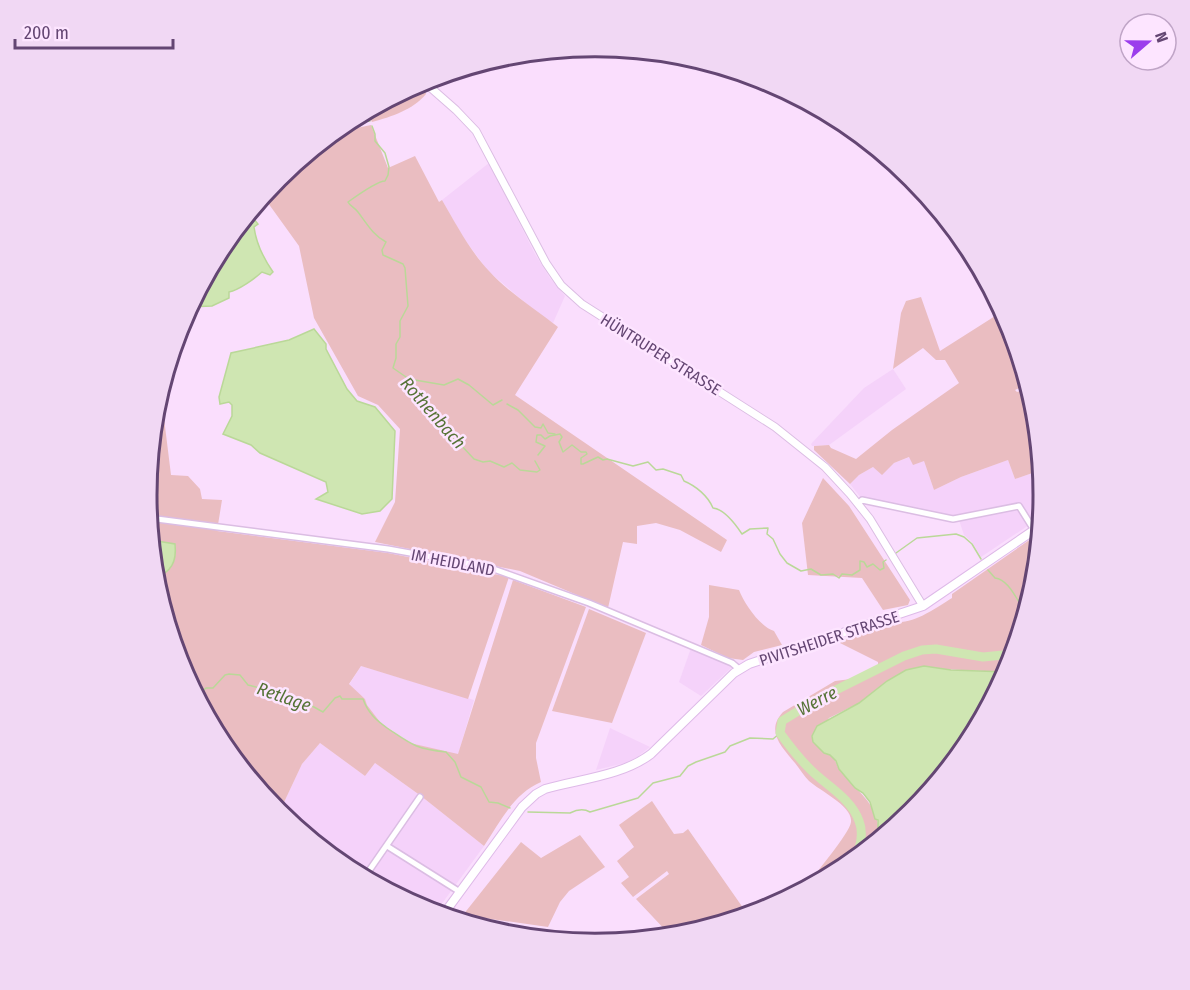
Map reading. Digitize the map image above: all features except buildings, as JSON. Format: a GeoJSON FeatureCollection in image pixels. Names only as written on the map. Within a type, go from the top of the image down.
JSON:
{"type":"FeatureCollection","features":[{"type":"Feature","properties":{"kind":"main road","name":"PIVITSHEIDER STRASSE"},"geometry":{"type":"LineString","coordinates":[[448,908],[522,807],[536,794],[545,789],[625,768],[638,762],[740,669],[760,659],[923,606],[1031,534]]}},
{"type":"Feature","properties":{"kind":"street","name":"HÜNTRUPER STRASSE"},"geometry":{"type":"LineString","coordinates":[[431,88],[476,131],[536,245],[561,285],[582,304],[787,435],[825,467],[858,504],[923,606]]}},
{"type":"Feature","properties":{"kind":"street"},"geometry":{"type":"LineString","coordinates":[[858,504],[862,500],[953,519],[1019,506],[1032,522]]}},
{"type":"Feature","properties":{"kind":"street","name":"IM HEIDLAND"},"geometry":{"type":"LineString","coordinates":[[158,519],[388,549],[488,567],[589,603],[732,663],[740,669]]}},
{"type":"Feature","properties":{"kind":"street"},"geometry":{"type":"LineString","coordinates":[[370,870],[420,797]]}},
{"type":"Feature","properties":{"kind":"street"},"geometry":{"type":"LineString","coordinates":[[387,846],[460,892]]}},
{"type":"Feature","properties":{"kind":"shaded area"},"geometry":{"type":"Polygon","coordinates":[[[425,91],[426,94],[421,99],[402,112],[372,122],[371,119],[376,116],[425,91]]]}},
{"type":"Feature","properties":{"kind":"shaded area"},"geometry":{"type":"Polygon","coordinates":[[[371,125],[388,168],[415,156],[439,202],[442,200],[482,263],[505,286],[558,327],[515,395],[727,540],[721,552],[680,530],[656,523],[637,526],[637,544],[623,542],[608,608],[520,571],[375,542],[395,502],[400,429],[378,405],[358,396],[314,318],[299,246],[268,203],[306,166],[357,128],[371,125]]]}},
{"type":"Feature","properties":{"kind":"shaded area"},"geometry":{"type":"Polygon","coordinates":[[[489,163],[535,254],[565,296],[553,323],[540,315],[488,271],[463,237],[442,200],[489,163]]]}},
{"type":"Feature","properties":{"kind":"shaded area"},"geometry":{"type":"Polygon","coordinates":[[[255,220],[258,224],[254,227],[257,239],[273,272],[270,275],[262,272],[242,287],[229,292],[229,298],[212,306],[199,307],[231,252],[255,220]]]}},
{"type":"Feature","properties":{"kind":"shaded area"},"geometry":{"type":"Polygon","coordinates":[[[921,297],[940,351],[995,316],[1018,382],[1019,388],[1015,390],[1020,391],[1025,410],[1032,473],[1015,479],[1008,460],[961,477],[934,490],[924,461],[913,465],[909,457],[894,463],[882,475],[873,467],[859,475],[850,484],[814,450],[814,446],[829,445],[856,459],[892,430],[959,383],[945,360],[936,360],[923,348],[893,369],[901,313],[906,301],[921,297]]]}},
{"type":"Feature","properties":{"kind":"shaded area"},"geometry":{"type":"Polygon","coordinates":[[[314,329],[326,344],[326,349],[347,389],[357,401],[375,407],[395,431],[392,499],[380,511],[362,514],[316,499],[328,492],[326,482],[260,453],[251,445],[223,434],[232,416],[232,405],[229,402],[220,404],[219,397],[231,353],[289,340],[314,329]]]}},
{"type":"Feature","properties":{"kind":"shaded area"},"geometry":{"type":"Polygon","coordinates":[[[893,369],[906,389],[829,445],[812,446],[811,444],[864,388],[893,369]]]}},
{"type":"Feature","properties":{"kind":"shaded area"},"geometry":{"type":"Polygon","coordinates":[[[164,418],[171,475],[188,476],[200,489],[202,499],[222,500],[217,531],[388,553],[509,577],[468,699],[361,666],[349,684],[365,699],[380,722],[399,736],[410,743],[458,754],[513,580],[586,607],[536,743],[536,758],[541,782],[531,787],[515,801],[484,846],[375,763],[365,776],[320,743],[302,764],[284,803],[231,738],[202,689],[190,663],[180,636],[164,573],[174,561],[174,544],[160,542],[158,524],[158,466],[164,418]]]}},
{"type":"Feature","properties":{"kind":"shaded area"},"geometry":{"type":"Polygon","coordinates":[[[910,457],[924,461],[934,490],[961,477],[1008,460],[1015,479],[1032,473],[1032,523],[981,557],[972,542],[964,535],[958,517],[861,498],[850,484],[859,475],[873,467],[882,474],[894,463],[910,457]]]}},
{"type":"Feature","properties":{"kind":"shaded area"},"geometry":{"type":"Polygon","coordinates":[[[823,478],[849,506],[910,600],[908,605],[883,610],[862,578],[808,575],[802,523],[823,478]]]}},
{"type":"Feature","properties":{"kind":"shaded area"},"geometry":{"type":"Polygon","coordinates":[[[1030,539],[1025,580],[1018,608],[996,672],[939,669],[887,681],[859,703],[829,718],[813,742],[832,756],[840,770],[871,806],[878,829],[817,872],[849,828],[850,816],[835,799],[809,781],[785,751],[775,732],[778,719],[783,712],[835,681],[851,679],[878,665],[878,662],[836,641],[925,614],[952,598],[952,594],[1030,539]]]}},
{"type":"Feature","properties":{"kind":"shaded area"},"geometry":{"type":"Polygon","coordinates":[[[160,541],[175,544],[174,561],[165,573],[160,541]]]}},
{"type":"Feature","properties":{"kind":"shaded area"},"geometry":{"type":"Polygon","coordinates":[[[709,585],[739,590],[753,614],[763,625],[774,631],[782,645],[754,652],[743,660],[728,658],[701,645],[709,617],[709,585]]]}},
{"type":"Feature","properties":{"kind":"shaded area"},"geometry":{"type":"Polygon","coordinates":[[[589,609],[646,633],[612,723],[552,711],[589,609]]]}},
{"type":"Feature","properties":{"kind":"shaded area"},"geometry":{"type":"Polygon","coordinates":[[[691,648],[731,665],[731,668],[701,696],[679,682],[691,648]]]}},
{"type":"Feature","properties":{"kind":"shaded area"},"geometry":{"type":"Polygon","coordinates":[[[361,666],[474,700],[458,755],[410,743],[380,722],[365,699],[349,685],[361,666]]]}},
{"type":"Feature","properties":{"kind":"shaded area"},"geometry":{"type":"Polygon","coordinates":[[[924,666],[951,670],[996,672],[974,714],[942,762],[905,805],[878,829],[878,820],[875,819],[870,802],[839,769],[836,761],[813,742],[812,736],[817,726],[859,703],[887,681],[906,670],[924,666]]]}},
{"type":"Feature","properties":{"kind":"shaded area"},"geometry":{"type":"Polygon","coordinates":[[[610,728],[650,747],[625,763],[596,770],[610,728]]]}},
{"type":"Feature","properties":{"kind":"shaded area"},"geometry":{"type":"Polygon","coordinates":[[[320,743],[365,776],[375,763],[484,846],[441,905],[427,900],[401,888],[352,859],[328,842],[285,805],[284,803],[302,764],[320,743]]]}},
{"type":"Feature","properties":{"kind":"shaded area"},"geometry":{"type":"Polygon","coordinates":[[[652,801],[674,834],[683,833],[688,829],[743,907],[663,927],[636,899],[669,874],[667,871],[633,897],[621,883],[629,877],[617,861],[634,847],[619,825],[652,801]]]}},
{"type":"Feature","properties":{"kind":"shaded area"},"geometry":{"type":"Polygon","coordinates":[[[580,835],[605,867],[569,891],[560,902],[548,927],[465,913],[521,842],[541,858],[580,835]]]}},
{"type":"Feature","properties":{"kind":"waterway","name":"Rothenbach"},"geometry":{"type":"LineString","coordinates":[[372,126],[375,141],[385,153],[389,167],[388,175],[385,181],[372,186],[348,202],[374,233],[386,242],[382,250],[383,255],[403,264],[405,268],[408,306],[400,321],[400,337],[396,344],[393,368],[415,387],[425,403],[434,409],[446,433],[474,459],[483,462],[490,461],[504,467],[512,463],[520,470],[537,472],[540,470],[535,461]]}},
{"type":"Feature","properties":{"kind":"waterway"},"geometry":{"type":"LineString","coordinates":[[409,379],[444,385],[458,379],[493,405],[502,400]]}},
{"type":"Feature","properties":{"kind":"waterway"},"geometry":{"type":"LineString","coordinates":[[507,404],[518,410],[535,427],[541,428],[543,424],[548,433],[555,434]]}},
{"type":"Feature","properties":{"kind":"waterway","name":"Rothenbach"},"geometry":{"type":"LineString","coordinates":[[538,455],[545,446],[536,442],[537,435],[545,439],[560,434],[562,437],[559,442],[563,452],[572,445],[581,452],[586,452],[587,454],[581,458],[581,464],[598,457],[633,466],[648,462],[656,470],[663,469],[681,475],[684,481],[705,496],[713,508],[729,518],[742,534],[750,529],[768,528],[767,534],[773,539],[780,554],[787,563],[801,571],[811,569],[821,575],[833,574],[839,578],[842,574],[852,575],[860,570],[860,561],[864,562],[867,567],[873,564],[880,570],[884,568],[883,562],[886,560]]}},
{"type":"Feature","properties":{"kind":"waterway","name":"Rothenbach"},"geometry":{"type":"LineString","coordinates":[[896,553],[917,538],[956,534],[972,544],[981,559]]}},
{"type":"Feature","properties":{"kind":"waterway","name":"Rothenbach"},"geometry":{"type":"LineString","coordinates":[[988,570],[995,578],[1009,587],[1019,602]]}},
{"type":"Feature","properties":{"kind":"waterway","name":"Werre"},"geometry":{"type":"LineString","coordinates":[[860,843],[860,826],[855,812],[793,750],[780,733],[782,721],[816,700],[904,656],[922,650],[936,649],[983,657],[1003,655]]}},
{"type":"Feature","properties":{"kind":"waterway","name":"Retlage"},"geometry":{"type":"LineString","coordinates":[[203,691],[206,688],[213,688],[225,675],[229,674],[240,675],[248,685],[280,693],[285,699],[303,701],[323,712],[335,698],[340,696],[342,699],[363,699],[373,716],[387,728],[414,745],[446,752],[455,762],[461,777],[481,787],[489,802],[510,808]]}},
{"type":"Feature","properties":{"kind":"waterway","name":"Retlage"},"geometry":{"type":"LineString","coordinates":[[528,812],[570,813],[577,810],[590,812],[638,798],[653,783],[680,776],[688,766],[725,752],[730,746],[750,738],[773,739],[780,733]]}}]}
